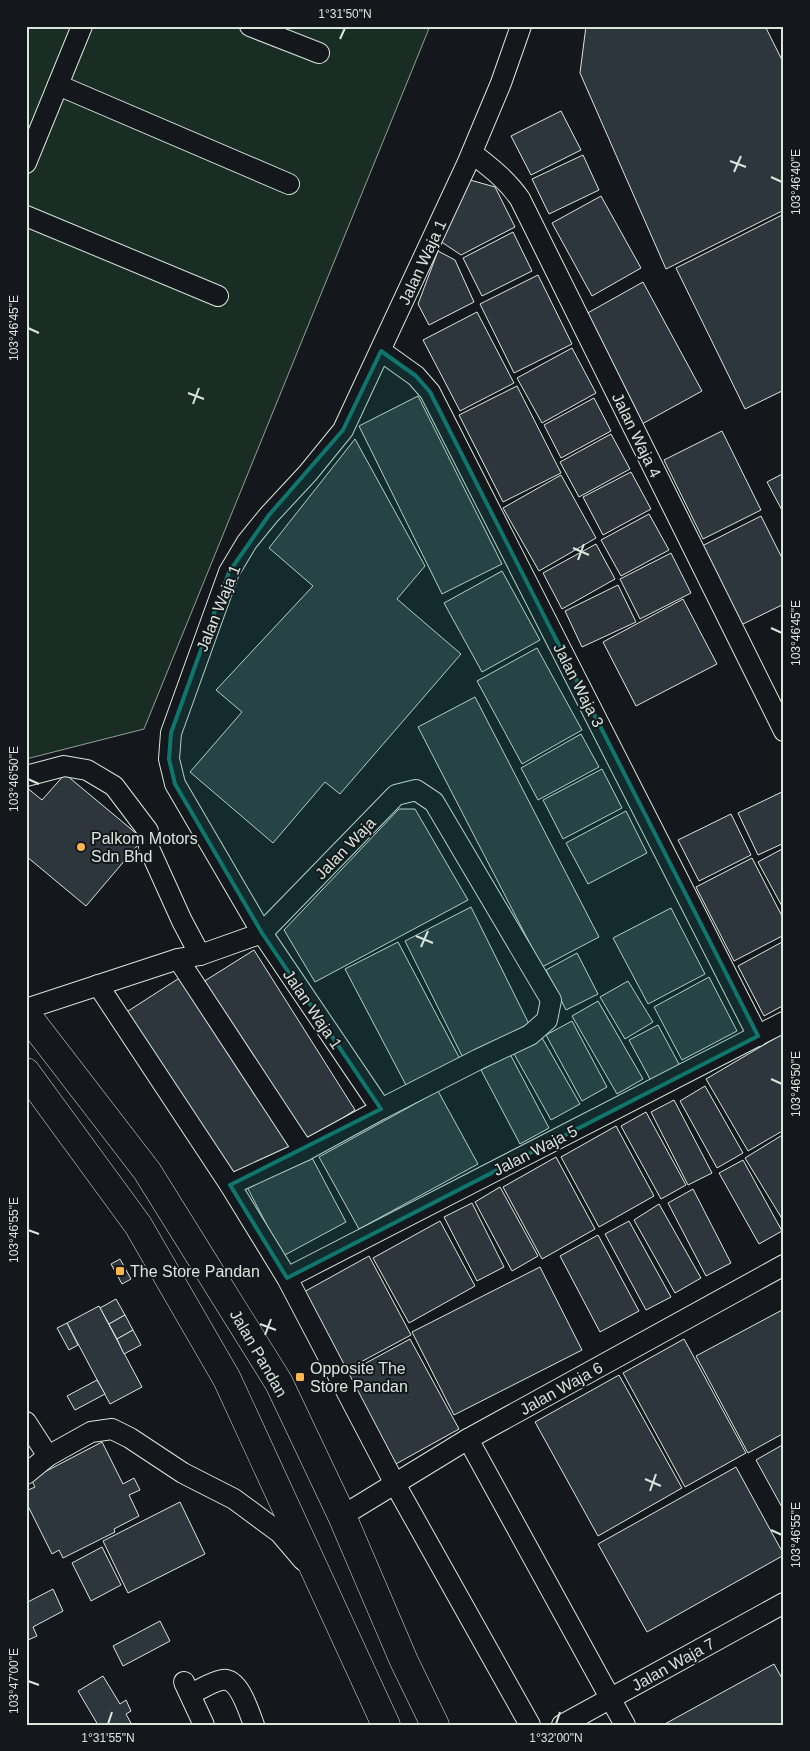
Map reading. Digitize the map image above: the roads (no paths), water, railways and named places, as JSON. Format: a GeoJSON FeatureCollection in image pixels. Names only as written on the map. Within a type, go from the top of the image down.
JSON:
{"type":"FeatureCollection","features":[{"type":"Feature","properties":{"kind":"highway","name":"Jalan Pandan"},"geometry":{"type":"LineString","coordinates":[[26,1014],[147,1171],[279,1383],[342,1516],[404,1661],[435,1725]]}},
{"type":"Feature","properties":{"kind":"highway"},"geometry":{"type":"LineString","coordinates":[[26,1072],[138,1225],[228,1379],[386,1725]]}},
{"type":"Feature","properties":{"kind":"street"},"geometry":{"type":"LineString","coordinates":[[26,163],[82,26]]}},
{"type":"Feature","properties":{"kind":"street"},"geometry":{"type":"LineString","coordinates":[[250,26],[319,53]]}},
{"type":"Feature","properties":{"kind":"street","name":"Jalan Waja 1"},"geometry":{"type":"LineString","coordinates":[[381,1109],[262,933],[176,784],[169,759],[171,733],[229,572],[247,542],[268,515],[308,473],[343,430],[472,153],[501,83],[521,26]]}},
{"type":"Feature","properties":{"kind":"street"},"geometry":{"type":"LineString","coordinates":[[58,85],[289,184]]}},
{"type":"Feature","properties":{"kind":"street","name":"Jalan Waja 4"},"geometry":{"type":"LineString","coordinates":[[472,153],[500,175],[512,187],[520,199],[784,730]]}},
{"type":"Feature","properties":{"kind":"street"},"geometry":{"type":"LineString","coordinates":[[26,216],[218,296]]}},
{"type":"Feature","properties":{"kind":"street","name":"Jalan Waja 3"},"geometry":{"type":"LineString","coordinates":[[381,351],[416,376],[430,392],[758,1036]]}},
{"type":"Feature","properties":{"kind":"street"},"geometry":{"type":"LineString","coordinates":[[26,776],[64,766],[87,770],[114,786],[148,832],[149,848],[200,955]]}},
{"type":"Feature","properties":{"kind":"street","name":"Jalan Waja"},"geometry":{"type":"LineString","coordinates":[[26,1009],[178,959],[200,955],[262,933],[396,795],[416,790],[434,802],[551,1000],[548,1020],[530,1035],[381,1109]]}},
{"type":"Feature","properties":{"kind":"street"},"geometry":{"type":"LineString","coordinates":[[178,959],[304,1151]]}},
{"type":"Feature","properties":{"kind":"street"},"geometry":{"type":"LineString","coordinates":[[98,985],[230,1185],[287,1278],[395,1484],[530,1725]]}},
{"type":"Feature","properties":{"kind":"street","name":"Jalan Waja 5"},"geometry":{"type":"LineString","coordinates":[[287,1278],[784,1022]]}},
{"type":"Feature","properties":{"kind":"street"},"geometry":{"type":"LineString","coordinates":[[230,1185],[304,1151],[381,1109]]}},
{"type":"Feature","properties":{"kind":"street","name":"Jalan Waja 6"},"geometry":{"type":"LineString","coordinates":[[342,1516],[468,1439],[784,1265]]}},
{"type":"Feature","properties":{"kind":"street"},"geometry":{"type":"LineString","coordinates":[[26,1422],[48,1456]]}},
{"type":"Feature","properties":{"kind":"street"},"geometry":{"type":"LineString","coordinates":[[26,1474],[48,1456],[91,1432],[112,1429],[130,1438],[183,1473],[234,1499],[280,1533],[317,1576]]}},
{"type":"Feature","properties":{"kind":"street"},"geometry":{"type":"LineString","coordinates":[[468,1439],[625,1725]]}},
{"type":"Feature","properties":{"kind":"street","name":"Jalan Waja 7"},"geometry":{"type":"LineString","coordinates":[[562,1725],[784,1603]]}},
{"type":"Feature","properties":{"kind":"street"},"geometry":{"type":"LineString","coordinates":[[204,1725],[187,1688],[224,1680],[232,1682],[238,1688],[254,1725]]}},
{"type":"Feature","properties":{"kind":"place","name":"Palkom Motors Sdn Bhd"},"geometry":{"type":"Point","coordinates":[81,847]}},
{"type":"Feature","properties":{"kind":"place","name":"The Store Pandan"},"geometry":{"type":"Point","coordinates":[120,1271]}},
{"type":"Feature","properties":{"kind":"place","name":"Opposite The Store Pandan"},"geometry":{"type":"Point","coordinates":[300,1377]}}]}
